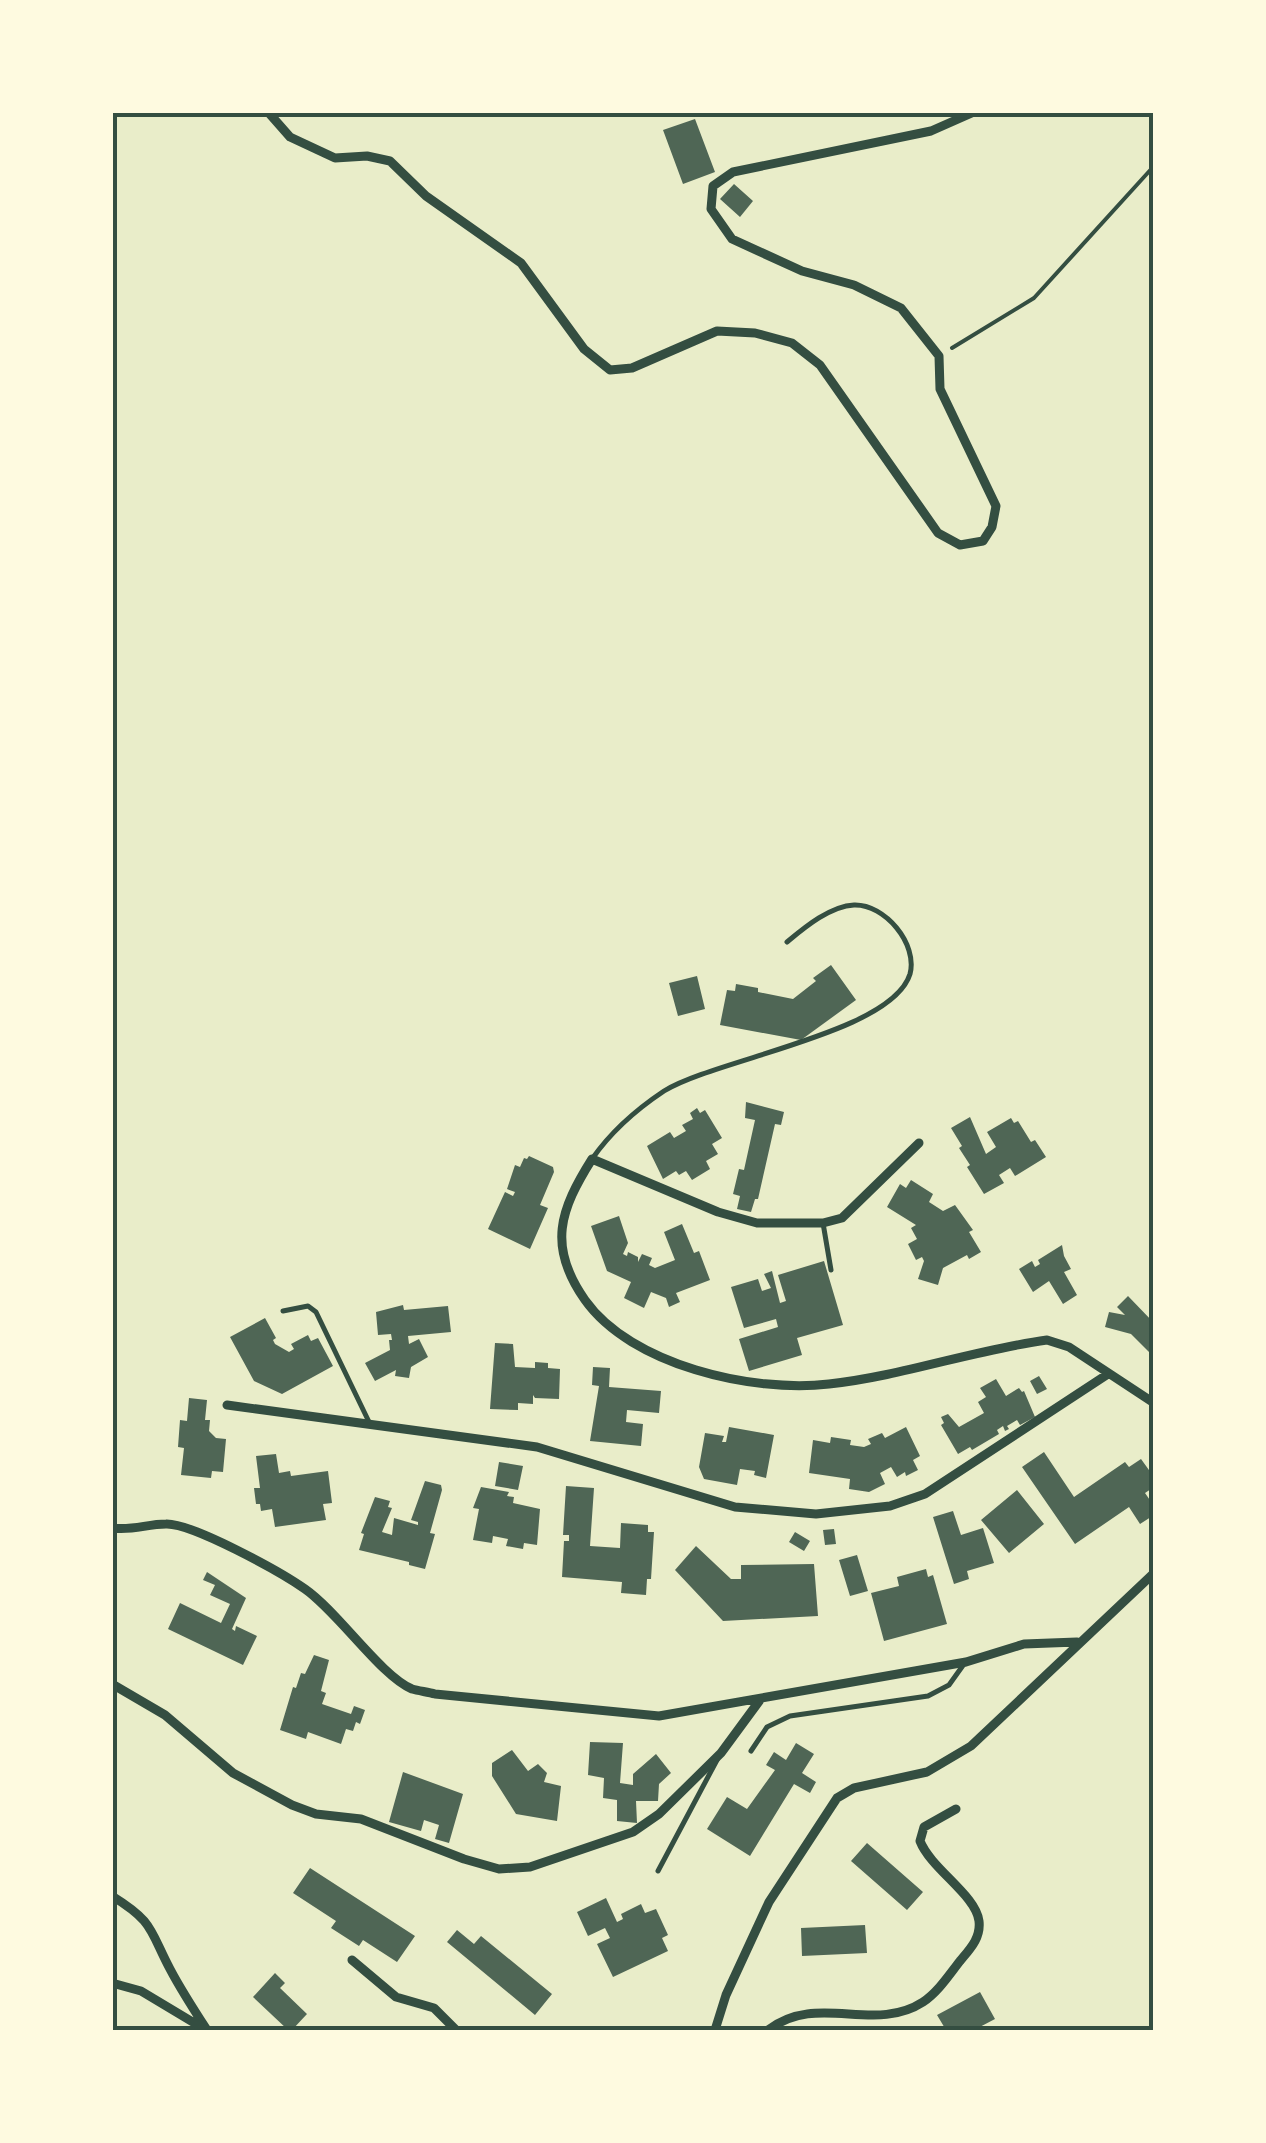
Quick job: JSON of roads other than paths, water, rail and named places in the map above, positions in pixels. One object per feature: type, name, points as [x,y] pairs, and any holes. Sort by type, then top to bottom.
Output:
[{"type":"street","points":[[268,112],[290,137],[334,158],[368,156],[390,161],[426,196],[521,263],[539,282],[584,349],[610,370],[632,368],[717,331],[755,333],[792,343],[820,364],[938,533],[960,545],[983,541],[992,527],[996,506],[940,389],[939,356],[900,308],[854,285],[802,272],[732,239],[711,210],[713,186],[733,172],[931,131],[974,112]]},
{"type":"street","points":[[919,1142],[842,1218],[824,1223],[757,1222],[718,1212],[592,1159],[569,1196],[561,1220],[564,1254],[573,1283],[594,1313],[622,1337],[664,1358],[711,1374],[770,1383],[828,1384],[1047,1340],[1069,1348],[1154,1403]]},
{"type":"street","points":[[227,1405],[537,1447],[735,1507],[816,1514],[890,1506],[926,1494],[1108,1374]]},
{"type":"street","points":[[112,1528],[130,1531],[166,1524],[190,1528],[304,1588],[411,1688],[435,1694],[659,1716],[966,1662],[1024,1644],[1076,1642]]},
{"type":"street","points":[[715,2030],[726,1994],[769,1902],[838,1798],[854,1788],[928,1772],[971,1746],[1076,1642],[1154,1572]]},
{"type":"street","points":[[112,1684],[165,1714],[233,1773],[292,1805],[316,1814],[361,1819],[500,1869],[530,1868],[633,1832],[659,1814],[721,1753],[760,1700]]},
{"type":"street","points":[[768,2030],[784,2018],[811,2012],[892,2015],[923,2002],[940,1986],[977,1940],[980,1919],[968,1900],[926,1856],[920,1841],[924,1828],[956,1810]]},
{"type":"street","points":[[112,1896],[136,1911],[154,1931],[168,1966],[206,2030]]},
{"type":"street","points":[[352,1960],[396,1996],[434,2008],[456,2030]]},
{"type":"street","points":[[112,1983],[141,1991],[206,2030]]},
{"type":"lane","points":[[592,1159],[606,1138],[666,1090],[838,1028],[883,1006],[900,992],[910,975],[911,956],[902,936],[874,909],[855,905],[840,908],[787,942]]},
{"type":"lane","points":[[824,1223],[831,1270]]},
{"type":"lane","points":[[283,1312],[308,1306],[316,1312],[370,1424]]},
{"type":"lane","points":[[751,1751],[767,1727],[790,1716],[928,1696],[949,1685],[966,1662]]},
{"type":"lane","points":[[658,1871],[721,1753]]}]
